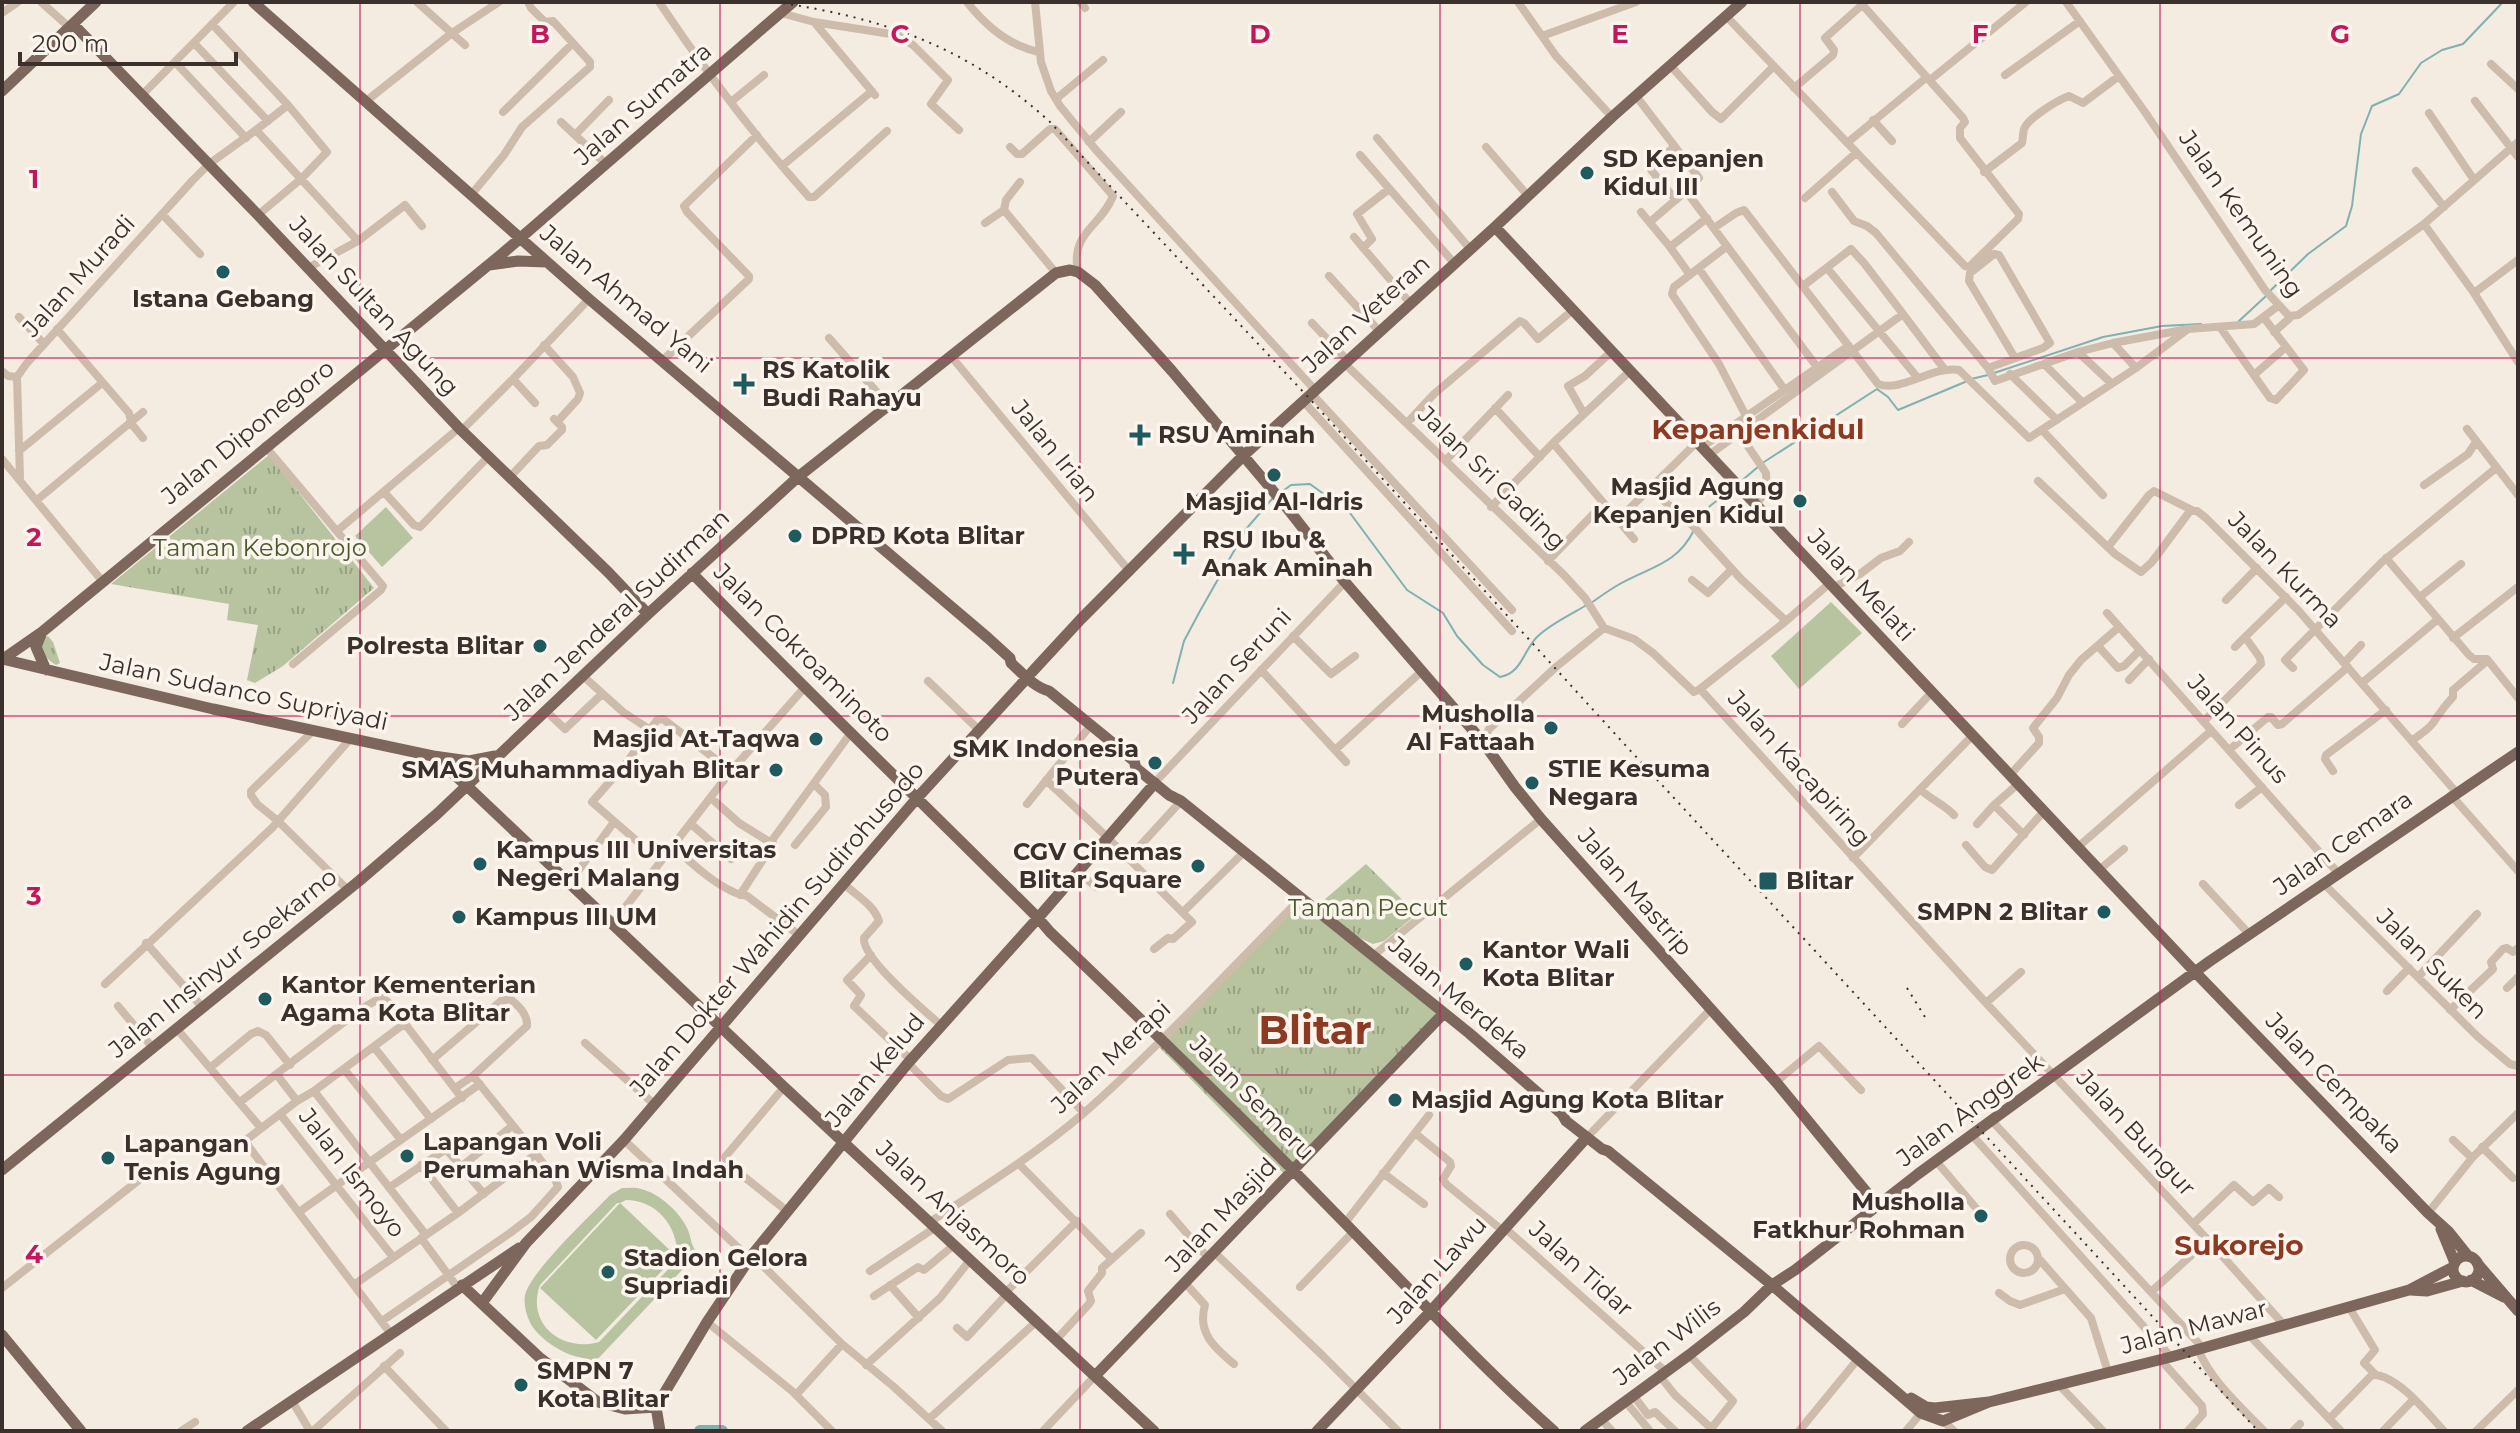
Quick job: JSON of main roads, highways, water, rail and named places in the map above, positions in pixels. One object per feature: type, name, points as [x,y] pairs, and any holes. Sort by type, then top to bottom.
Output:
[{"type":"main road","points":[[2,91],[96,2]]},
{"type":"main road","name":"Jalan Ahmad Yani","points":[[253,2],[589,299],[688,380],[1010,658],[1011,663],[1030,675]]},
{"type":"main road","name":"Jalan Sumatra","points":[[520,238],[606,164],[705,68],[793,2]]},
{"type":"main road","name":"Jalan Veteran","points":[[1030,675],[1081,619],[1243,456],[1612,117],[1742,2]]},
{"type":"main road","name":"Jalan Sultan Agung","points":[[71,26],[209,164],[461,429],[648,614]]},
{"type":"main road","name":"Jalan Melati","points":[[1495,227],[2196,973]]},
{"type":"main road","name":"Jalan Diponegoro","points":[[2,659],[42,632],[520,238]]},
{"type":"main road","points":[[485,266],[518,261],[548,262]]},
{"type":"main road","name":"Jalan Mastrip","points":[[1056,273],[1078,272],[1095,285],[1172,371],[1345,582],[1479,738],[1541,819],[1776,1082],[1877,1205]]},
{"type":"main road","name":"Jalan Jenderal Sudirman","points":[[466,785],[798,477],[1056,273]]},
{"type":"main road","name":"Jalan Cokroaminoto","points":[[692,573],[850,734],[918,797]]},
{"type":"main road","points":[[42,632],[36,647],[46,670]]},
{"type":"main road","name":"Jalan Sudanco Supriyadi","points":[[2,659],[433,756],[613,923]]},
{"type":"main road","name":"Jalan Merdeka","points":[[1030,675],[1041,689],[1049,691],[1134,761],[1136,768],[1157,781],[1169,795],[1179,799],[1374,955],[1562,1114],[1566,1121],[1589,1135],[1602,1149],[1772,1285]]},
{"type":"main road","name":"Jalan Dokter Wahidin Sudirohusodo","points":[[482,1303],[526,1243],[624,1140],[918,797],[1030,675]]},
{"type":"main road","name":"Jalan Cemara","points":[[2196,973],[2518,752]]},
{"type":"main road","points":[[433,756],[469,761],[500,754]]},
{"type":"main road","name":"Jalan Kelud","points":[[657,1411],[707,1322],[750,1256],[910,1062],[1157,781]]},
{"type":"main road","name":"Jalan Insinyur Soekarno","points":[[2,1170],[348,890],[466,785]]},
{"type":"main road","name":"Jalan Semeru","points":[[918,797],[1550,1430]]},
{"type":"main road","name":"Jalan Anjasmoro","points":[[613,923],[784,1087],[1154,1431]]},
{"type":"main road","name":"Jalan Anggrek","points":[[1772,1285],[1936,1161],[2196,973]]},
{"type":"main road","name":"Jalan Cempaka","points":[[2196,973],[2448,1231],[2518,1311]]},
{"type":"main road","name":"Jalan Masjid","points":[[1095,1376],[1444,1013]]},
{"type":"main road","name":"Jalan Lawu","points":[[1317,1431],[1430,1312],[1589,1135]]},
{"type":"main road","name":"Jalan Cempaka","points":[[2439,1224],[2454,1265]]},
{"type":"main road","name":"Jalan Dokter Wahidin Sudirohusodo","points":[[247,1431],[526,1243]]},
{"type":"main road","points":[[2467,1281],[2477,1275],[2473,1260],[2460,1257],[2454,1265],[2454,1274],[2467,1281],[2505,1297]]},
{"type":"main road","name":"Jalan Mawar","points":[[1889,1386],[1926,1407],[1989,1402],[2200,1349],[2409,1290],[2454,1265]]},
{"type":"main road","name":"Jalan Mawar","points":[[2409,1290],[2427,1291],[2467,1281]]},
{"type":"main road","name":"Jalan Wilis","points":[[1585,1431],[1689,1355],[1744,1312],[1772,1285]]},
{"type":"main road","name":"Jalan Mawar","points":[[1772,1285],[1921,1413],[1943,1421],[1989,1402]]},
{"type":"main road","points":[[459,1286],[482,1303],[539,1357],[598,1402],[625,1409],[657,1411],[660,1431]]},
{"type":"main road","points":[[2,1335],[6,1349],[80,1430]]},
{"type":"waterway","points":[[2270,291],[2308,254],[2346,226],[2352,206],[2361,134],[2372,106],[2399,94],[2421,63],[2442,50],[2463,44],[2503,2]]},
{"type":"waterway","points":[[2239,321],[2266,296]]},
{"type":"waterway","points":[[1994,373],[2103,337],[2162,326],[2201,324]]},
{"type":"waterway","points":[[1971,379],[1988,375]]},
{"type":"waterway","points":[[1764,462],[1877,389],[1898,410],[1965,382]]},
{"type":"waterway","points":[[1739,483],[1759,466]]},
{"type":"waterway","points":[[1280,493],[1291,485],[1310,484],[1350,513],[1407,590],[1443,613],[1457,636],[1483,665],[1500,677],[1518,666],[1542,632],[1585,606]]},
{"type":"waterway","points":[[1697,524],[1710,506],[1734,487]]},
{"type":"waterway","points":[[1173,683],[1184,641],[1200,611],[1247,528],[1272,499]]},
{"type":"waterway","points":[[1591,603],[1618,585],[1671,558],[1694,530]]},
{"type":"waterway","points":[[700,1431],[722,1431]]},
{"type":"railway","points":[[775,2],[852,17],[922,39],[986,73],[1049,121],[1308,397],[2258,1431]]},
{"type":"railway","points":[[1907,988],[1925,1017]]},
{"type":"place","name":"SD Kepanjen Kidul III","points":[[1587,173]]},
{"type":"place","name":"Istana Gebang","points":[[223,272]]},
{"type":"place","name":"RS Katolik Budi Rahayu","points":[[744,384]]},
{"type":"place","name":"RSU Aminah","points":[[1140,435]]},
{"type":"place","name":"Masjid Al-Idris","points":[[1274,475]]},
{"type":"place","name":"Masjid Agung Kepanjen Kidul","points":[[1800,501]]},
{"type":"place","name":"DPRD Kota Blitar","points":[[795,536]]},
{"type":"place","name":"RSU Ibu & Anak Aminah","points":[[1184,554]]},
{"type":"place","name":"Polresta Blitar","points":[[540,646]]},
{"type":"place","name":"Musholla Al Fattaah","points":[[1551,728]]},
{"type":"place","name":"Masjid At-Taqwa","points":[[816,739]]},
{"type":"place","name":"SMK Indonesia Putera","points":[[1155,763]]},
{"type":"place","name":"SMAS Muhammadiyah Blitar","points":[[776,770]]},
{"type":"place","name":"STIE Kesuma Negara","points":[[1532,783]]},
{"type":"place","name":"Kampus III Universitas Negeri Malang","points":[[480,864]]},
{"type":"place","name":"CGV Cinemas Blitar Square","points":[[1198,866]]},
{"type":"place","name":"Blitar","points":[[1768,881]]},
{"type":"place","name":"SMPN 2 Blitar","points":[[2104,912]]},
{"type":"place","name":"Kampus III UM","points":[[459,917]]},
{"type":"place","name":"Kantor Wali Kota Blitar","points":[[1466,964]]},
{"type":"place","name":"Kantor Kementerian Agama Kota Blitar","points":[[265,999]]},
{"type":"place","name":"Masjid Agung Kota Blitar","points":[[1395,1100]]},
{"type":"place","name":"Lapangan Voli Perumahan Wisma Indah","points":[[407,1156]]},
{"type":"place","name":"Lapangan Tenis Agung","points":[[108,1158]]},
{"type":"place","name":"Musholla Fatkhur Rohman","points":[[1981,1216]]},
{"type":"place","name":"Stadion Gelora Supriadi","points":[[608,1272]]},
{"type":"place","name":"SMPN 7 Kota Blitar","points":[[521,1385]]},
{"type":"district","name":"Kepanjenkidul","points":[[1758,429]]},
{"type":"district","name":"Blitar","points":[[1315,1030]]},
{"type":"district","name":"Sukorejo","points":[[2239,1245]]},
{"type":"park label","name":"Taman Kebonrojo","points":[[260,548]]},
{"type":"park label","name":"Taman Pecut","points":[[1368,908]]}]
